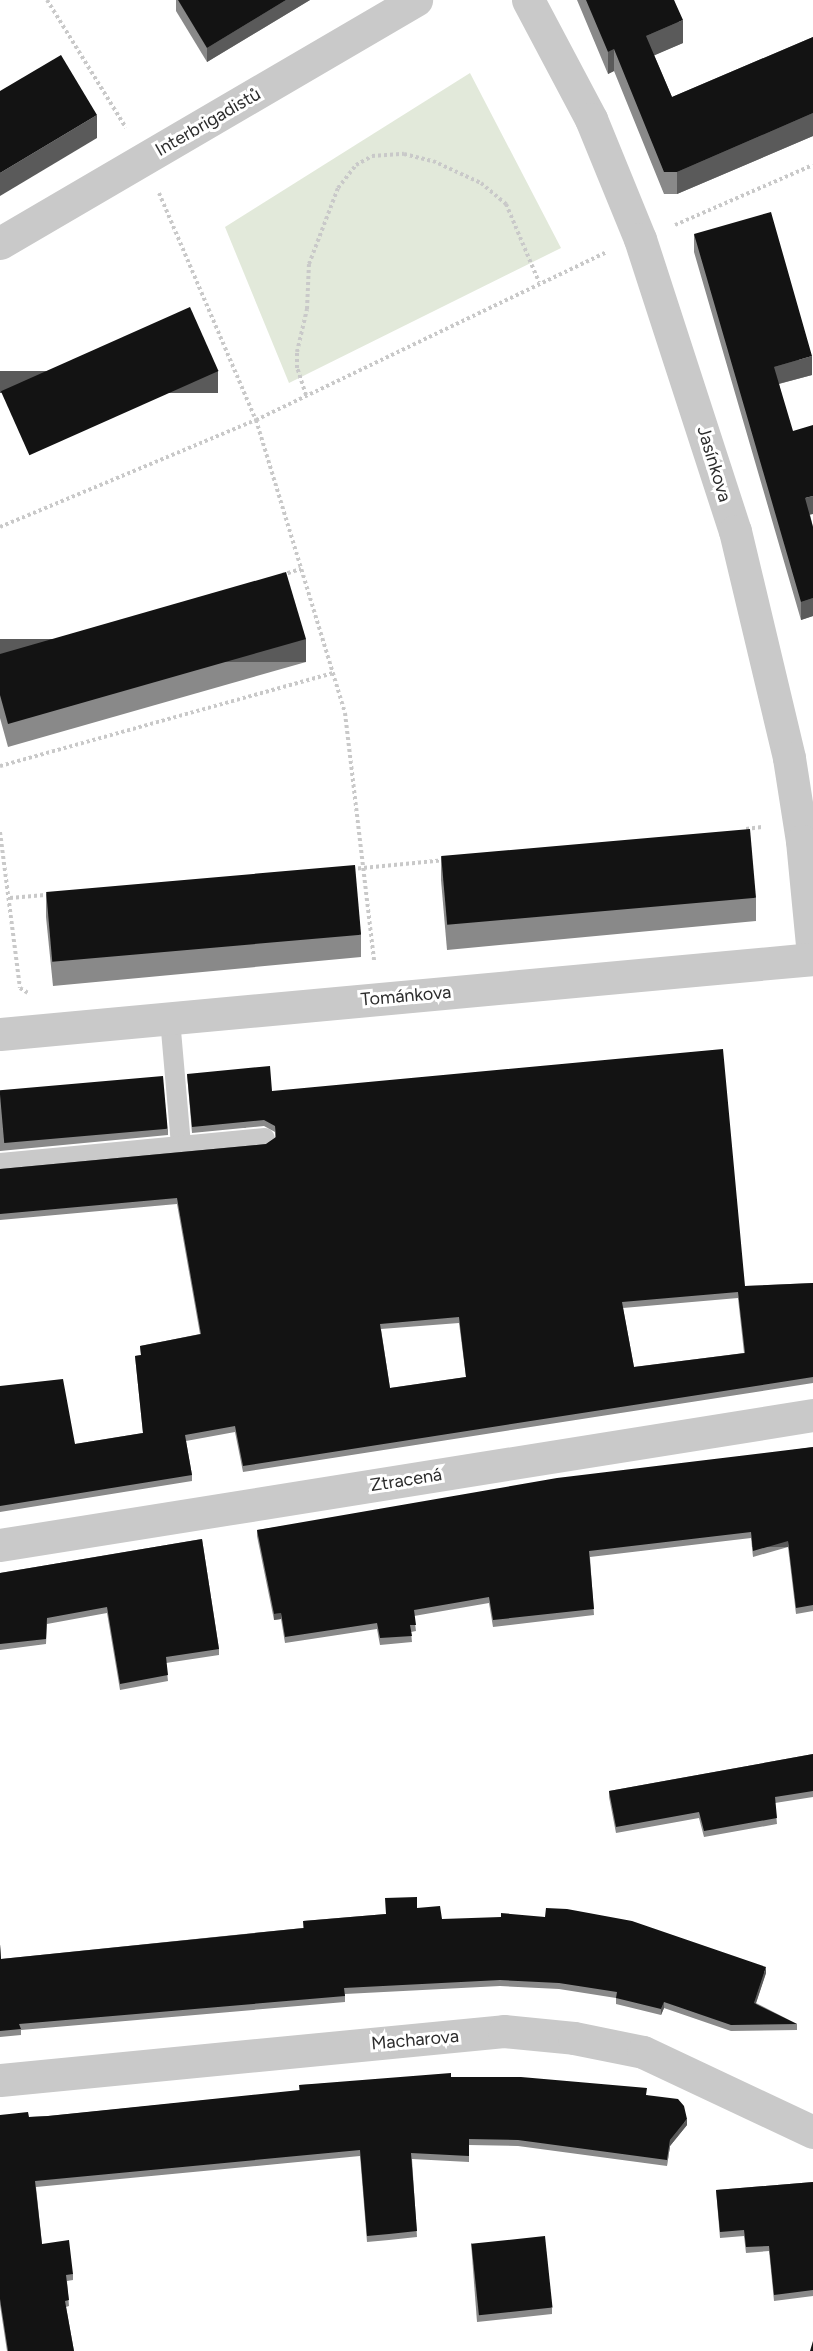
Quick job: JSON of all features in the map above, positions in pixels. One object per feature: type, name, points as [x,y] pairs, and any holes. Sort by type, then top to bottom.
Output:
[{"type":"street","name":"Interbrigadistů","points":[[0,243],[416,0]]},
{"type":"street","name":"Jasínkova","points":[[528,0],[587,110],[640,239],[735,531],[789,758],[802,841],[813,957]]},
{"type":"street","name":"Tománkova","points":[[0,1034],[813,957]]},
{"type":"street","name":"Ztracená","points":[[0,1545],[813,1415]]},
{"type":"street","name":"Macharova","points":[[0,2080],[504,2031],[574,2038],[643,2052],[813,2132]]},
{"type":"lane","points":[[170,1019],[181,1146]]},
{"type":"lane","points":[[0,1163],[265,1138]]},
{"type":"path","points":[[47,0],[145,159],[256,420],[345,713],[375,966]]},
{"type":"path","points":[[306,396],[297,368],[297,352],[307,309],[309,264],[338,188],[356,165],[372,156],[404,154],[433,160],[481,183],[507,204],[539,282]]},
{"type":"path","points":[[667,229],[813,165]]},
{"type":"path","points":[[0,527],[256,420],[539,282],[616,248]]},
{"type":"path","points":[[279,575],[301,569]]},
{"type":"path","points":[[0,766],[333,673]]},
{"type":"path","points":[[733,830],[769,827]]},
{"type":"path","points":[[0,832],[20,988],[37,1001]]},
{"type":"path","points":[[341,870],[448,860]]},
{"type":"path","points":[[10,898],[57,894]]},
{"type":"green space","points":[[470,73],[561,248],[289,383],[225,227]]},
{"type":"building","points":[[178,0],[286,0],[207,48]]},
{"type":"building","points":[[586,0],[674,0],[683,20],[646,36],[672,97],[813,37],[813,113],[677,172],[664,172],[614,49],[608,52]]},
{"type":"building","points":[[61,55],[97,115],[0,173],[0,91]]},
{"type":"building","points":[[771,212],[812,356],[774,367],[793,431],[813,425],[813,496],[805,498],[813,527],[813,598],[801,602],[694,234]]},
{"type":"building","points":[[190,307],[218,371],[29,455],[1,391]]},
{"type":"building","points":[[286,572],[306,639],[8,724],[0,695],[0,654]]},
{"type":"building","points":[[750,829],[756,898],[447,925],[441,856]]},
{"type":"building","points":[[355,865],[361,935],[52,962],[46,892]]},
{"type":"building","points":[[723,1049],[745,1286],[813,1283],[813,1377],[243,1466],[235,1426],[185,1435],[192,1475],[0,1506],[0,1386],[63,1379],[75,1444],[143,1433],[135,1356],[141,1355],[140,1346],[201,1334],[177,1198],[0,1214],[0,1169],[266,1144],[276,1137],[275,1126],[264,1120],[192,1127],[187,1074],[270,1066],[272,1091]],"holes":[[[738,1292],[745,1353],[634,1367],[622,1302]],[[459,1317],[466,1377],[390,1388],[380,1324]]]},
{"type":"building","points":[[163,1076],[168,1129],[4,1143],[0,1090]]},
{"type":"building","points":[[813,1447],[813,1605],[796,1608],[788,1541],[753,1551],[751,1532],[589,1551],[594,1609],[493,1620],[489,1597],[414,1610],[416,1625],[410,1625],[412,1636],[380,1638],[377,1623],[285,1637],[281,1613],[274,1614],[257,1530],[557,1478]]},
{"type":"building","points":[[202,1539],[219,1649],[166,1657],[168,1675],[120,1684],[107,1607],[47,1618],[46,1639],[0,1644],[0,1573]]},
{"type":"building","points":[[813,1754],[813,1791],[775,1797],[777,1818],[704,1831],[699,1812],[616,1827],[609,1791]]},
{"type":"building","points":[[417,1897],[417,1908],[440,1906],[442,1919],[501,1917],[501,1913],[545,1917],[546,1908],[567,1909],[632,1921],[766,1967],[754,2003],[797,2024],[731,2025],[664,2002],[661,2009],[616,1998],[617,1992],[559,1983],[500,1980],[344,1988],[345,1996],[19,2024],[21,2029],[0,2031],[0,1944],[1,1959],[304,1928],[303,1921],[386,1914],[385,1898]]},
{"type":"building","points":[[451,2073],[451,2077],[521,2077],[647,2088],[646,2095],[678,2099],[684,2106],[687,2119],[670,2140],[667,2160],[518,2140],[469,2139],[469,2156],[411,2153],[417,2231],[389,2234],[367,2236],[360,2150],[35,2181],[42,2244],[69,2240],[73,2274],[66,2275],[69,2300],[65,2301],[74,2351],[8,2351],[0,2299],[0,2115],[28,2112],[29,2117],[48,2116],[300,2090],[299,2085]]},
{"type":"building","points":[[813,2182],[813,2290],[774,2295],[769,2246],[746,2247],[744,2230],[720,2232],[716,2190]]},
{"type":"building","points":[[545,2236],[553,2308],[479,2315],[471,2244]]}]
